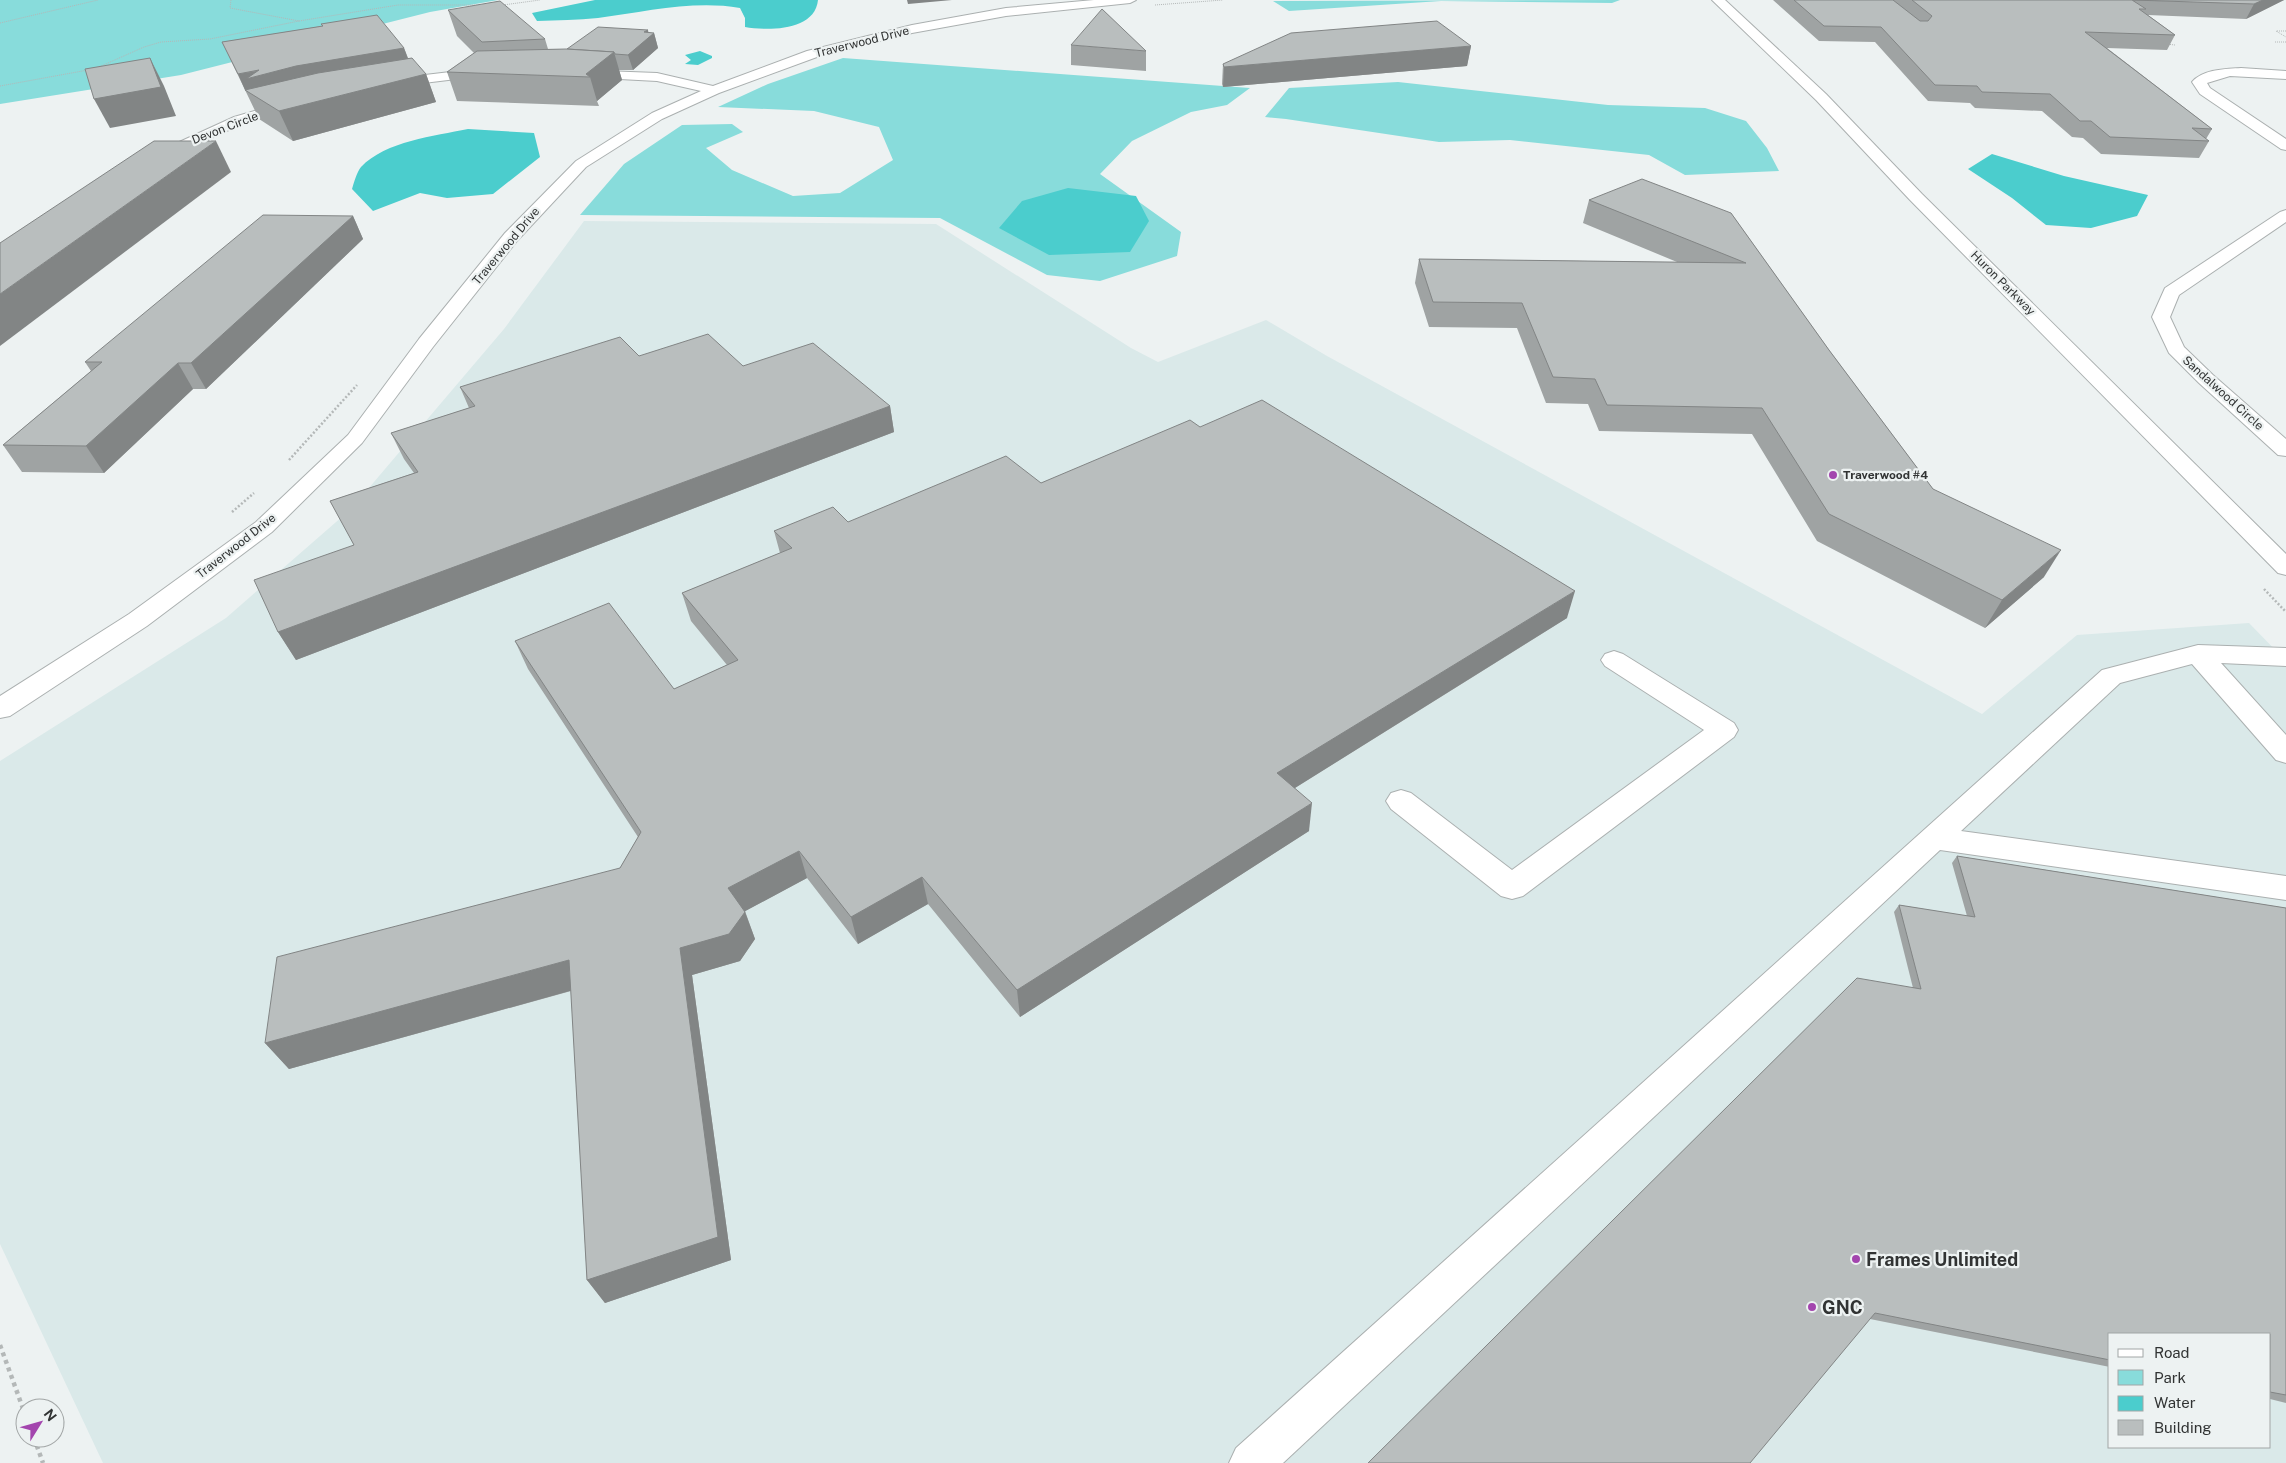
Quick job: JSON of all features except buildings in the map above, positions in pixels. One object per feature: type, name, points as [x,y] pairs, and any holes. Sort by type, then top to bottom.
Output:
[{"type":"street","name":"Huron Parkway","points":[[1718,0],[1821,97],[1916,197],[2286,568]]},
{"type":"street","name":"Traverwood Drive","points":[[0,708],[138,620],[264,527],[355,439],[426,343],[511,236],[580,164],[658,116],[714,90],[812,54],[1000,6],[1109,1],[1139,3]]},
{"type":"street","points":[[377,86],[406,80],[498,72]]},
{"type":"street","points":[[567,72],[657,77],[714,90]]},
{"type":"street","points":[[2286,75],[2220,73],[2199,82],[2205,91],[2286,146]]},
{"type":"street","name":"Devon Circle","points":[[142,164],[239,120],[309,99]]},
{"type":"street","name":"Sandalwood Circle","points":[[2286,215],[2171,292],[2161,317],[2176,349],[2206,379],[2286,450]]},
{"type":"street","points":[[2198,654],[2286,753]]},
{"type":"street","points":[[1251,1463],[2111,676],[2198,654],[2286,657]]},
{"type":"street","points":[[1401,801],[1512,887],[1724,730],[1614,660]]},
{"type":"street","points":[[1933,838],[2286,888]]},
{"type":"path","points":[[0,24],[98,0]]},
{"type":"path","points":[[230,0],[230,8],[299,21]]},
{"type":"path","points":[[498,5],[540,0]]},
{"type":"path","points":[[1139,3],[1223,0]]},
{"type":"path","points":[[97,68],[144,47],[161,42],[210,39],[299,21],[398,5],[482,5]]},
{"type":"path","points":[[2286,31],[2276,31],[2286,37]]},
{"type":"path","points":[[2275,42],[2286,42]]},
{"type":"path","points":[[2162,44],[2176,45]]},
{"type":"path","points":[[0,86],[88,70]]},
{"type":"path","points":[[285,464],[361,381]]},
{"type":"path","points":[[229,514],[258,489]]},
{"type":"path","points":[[0,1345],[19,1398]]},
{"type":"path","points":[[38,1448],[43,1463]]},
{"type":"shaded area","points":[[584,221],[936,224],[1131,348],[1158,362],[1266,320],[1327,356],[1982,714],[2077,635],[2249,623],[2286,661],[2286,1463],[103,1463],[0,1244],[0,761],[226,618],[351,509],[504,329]]},
{"type":"green space","points":[[0,0],[498,0],[430,12],[181,75],[0,104]]},
{"type":"green space","points":[[1620,0],[1612,3],[1441,1],[1289,11],[1273,1]]},
{"type":"green space","points":[[843,58],[1250,88],[1227,105],[1191,112],[1132,141],[1100,174],[1181,232],[1177,256],[1100,281],[1047,275],[940,218],[580,215],[624,164],[682,125],[732,124],[743,132],[706,148],[732,170],[793,196],[840,193],[893,160],[879,127],[814,111],[718,107],[768,84]]},
{"type":"green space","points":[[1398,82],[1608,105],[1705,108],[1746,121],[1767,148],[1779,171],[1685,175],[1649,155],[1510,140],[1439,142],[1265,117],[1289,88]]},
{"type":"water","points":[[595,0],[818,0],[815,10],[809,18],[789,27],[766,29],[745,27],[745,18],[740,8],[722,6],[687,6],[598,18],[568,20],[537,21],[532,13]]},
{"type":"water","points":[[700,51],[712,56],[712,58],[698,65],[685,64],[691,60],[685,55]]},
{"type":"water","points":[[468,129],[534,133],[540,157],[493,194],[447,198],[420,193],[373,211],[352,189],[361,167],[383,151],[426,137]]},
{"type":"water","points":[[1992,154],[2064,176],[2148,195],[2137,216],[2091,228],[2046,225],[2012,198],[1968,169]]},
{"type":"water","points":[[1068,188],[1136,196],[1149,221],[1130,252],[1049,255],[999,228],[1022,201]]},
{"type":"place","name":"Traverwood #4","points":[[1833,475]]},
{"type":"place","name":"Frames Unlimited","points":[[1856,1259]]},
{"type":"place","name":"GNC","points":[[1812,1307]]}]
